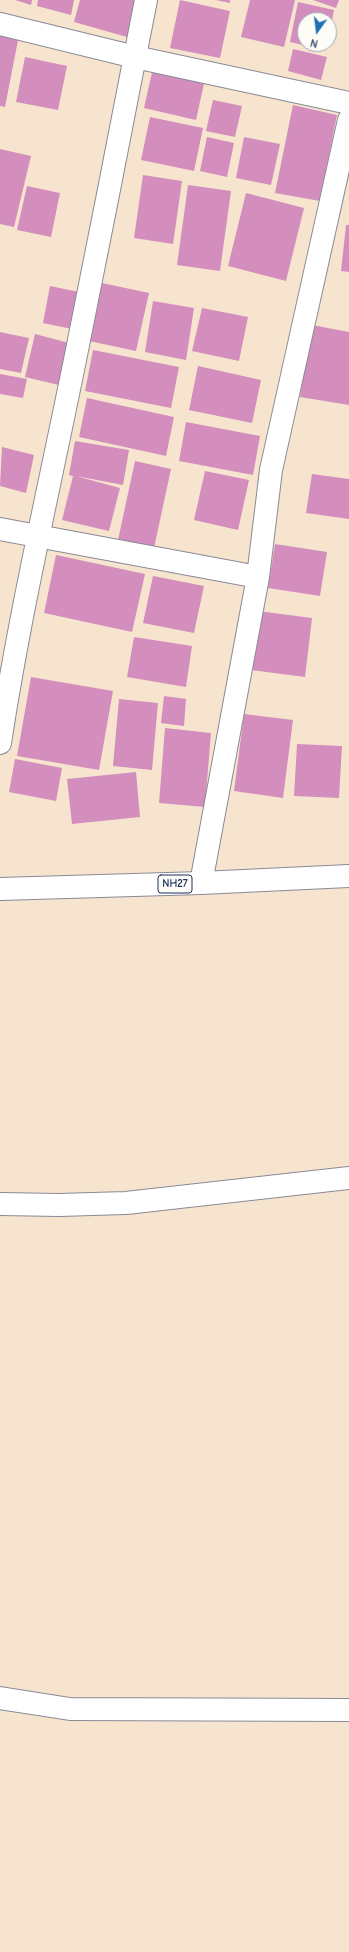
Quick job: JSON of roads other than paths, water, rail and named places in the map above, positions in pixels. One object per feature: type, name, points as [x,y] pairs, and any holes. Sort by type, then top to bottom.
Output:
[{"type":"main road","points":[[0,743],[8,691],[38,536],[76,355],[146,0]]},
{"type":"main road","points":[[0,24],[134,57],[349,103]]},
{"type":"main road","points":[[201,884],[258,577],[271,470],[349,120]]},
{"type":"main road","points":[[0,529],[258,577]]},
{"type":"main road","name":"NH27","points":[[0,889],[201,884],[349,876]]},
{"type":"main road","points":[[0,1204],[59,1205],[126,1203],[349,1178]]},
{"type":"main road","points":[[0,1698],[70,1709],[349,1710]]}]
